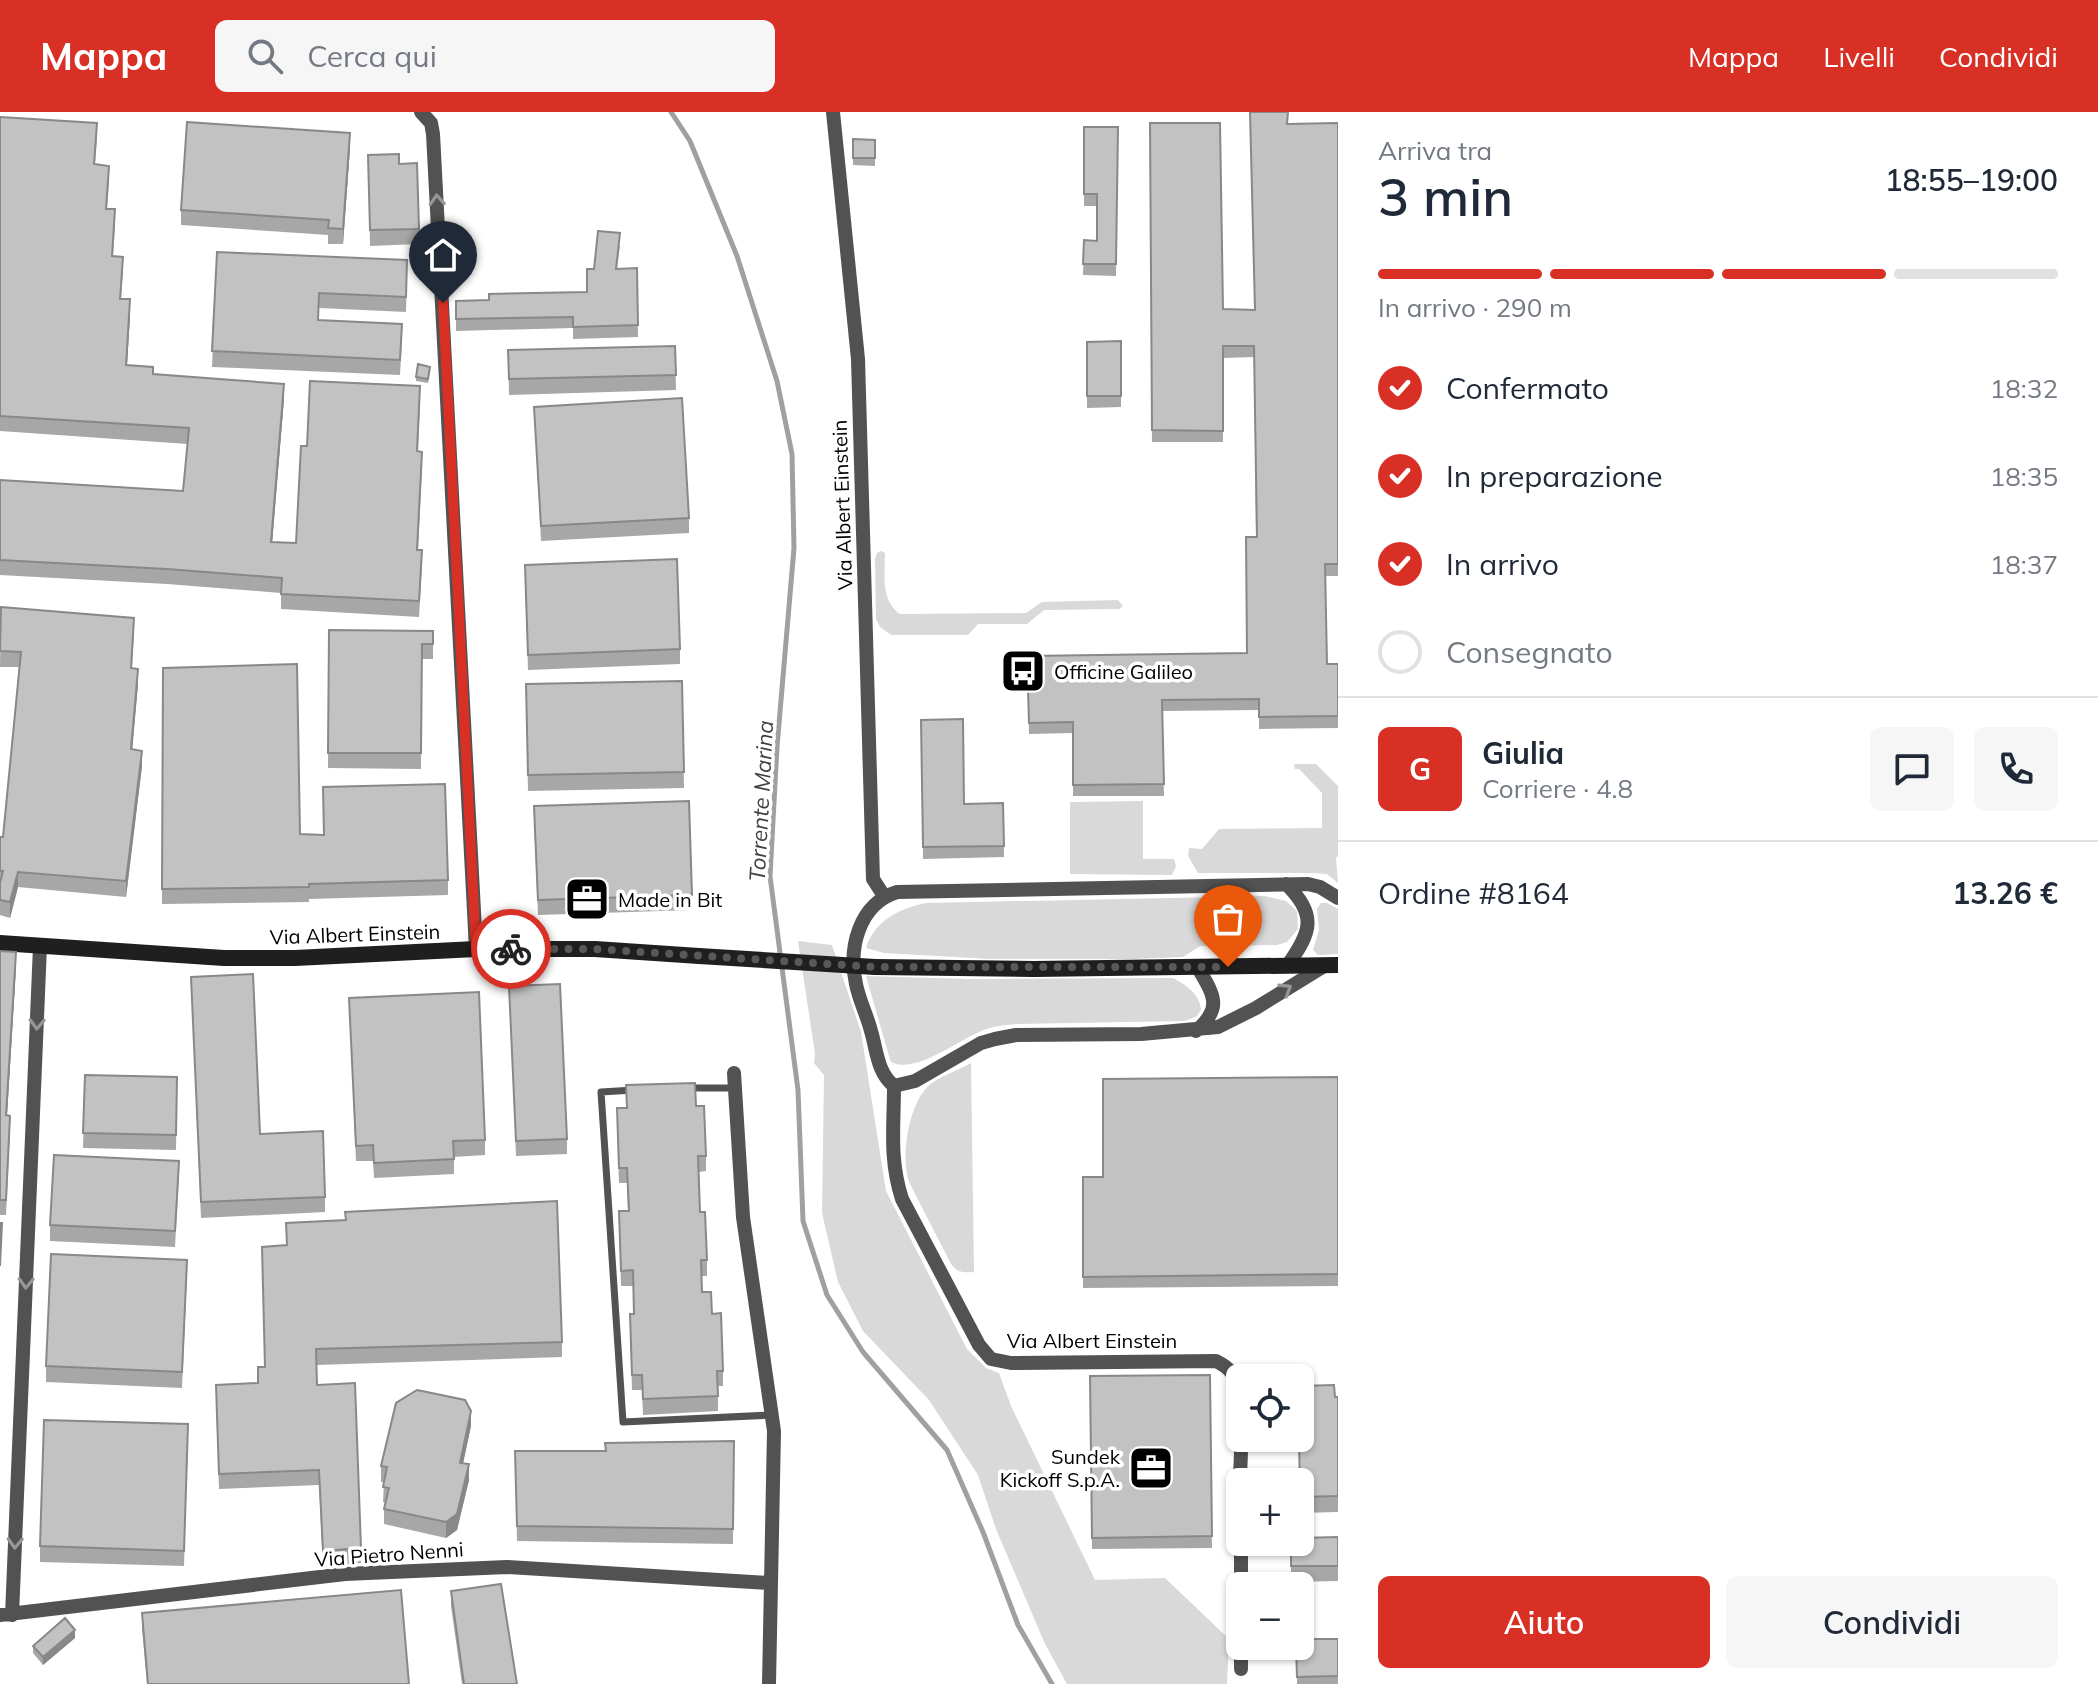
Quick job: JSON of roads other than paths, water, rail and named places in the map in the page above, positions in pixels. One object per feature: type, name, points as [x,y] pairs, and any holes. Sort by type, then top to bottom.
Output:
[{"type":"street","points":[[421,112],[431,123],[433,134],[476,949]]},
{"type":"street","name":"Via Albert Einstein","points":[[833,112],[858,359],[873,879],[884,896]]},
{"type":"street","points":[[1286,884],[1309,915],[1306,935],[1287,966]]},
{"type":"street","points":[[894,1086],[885,1078],[878,1061],[855,980],[855,943],[860,926],[868,911],[884,896],[911,890],[1286,884],[1320,887],[1338,898]]},
{"type":"street","name":"Via Albert Einstein","points":[[0,943],[224,958],[295,958],[476,949],[595,949],[875,967],[1331,966]]},
{"type":"street","points":[[6,1615],[40,946]]},
{"type":"street","name":"Via Albert Einstein","points":[[1240,1468],[1237,1382],[1229,1368],[1216,1361],[1011,1363],[991,1359],[979,1345],[902,1199],[894,1175],[892,1153],[894,1086],[915,1081],[981,1043],[1016,1035],[1196,1031],[1226,1024],[1331,966]]},
{"type":"street","points":[[1196,1031],[1207,1022],[1214,1006],[1213,996],[1198,968]]},
{"type":"street","points":[[734,1080],[743,1217],[774,1431],[769,1684]]},
{"type":"street","name":"Via Pietro Nenni","points":[[6,1615],[345,1574],[496,1567],[769,1583]]},
{"type":"street","points":[[1241,1660],[1241,1669]]},
{"type":"lane","points":[[680,1088],[734,1080]]},
{"type":"lane","points":[[639,1089],[601,1092],[623,1422],[772,1415]]},
{"type":"waterway","name":"Torrente Marina","points":[[671,112],[690,141],[737,256],[777,381],[792,454],[794,548],[777,747],[770,876],[798,1090],[803,1221],[827,1295],[863,1352],[947,1450],[983,1532],[1018,1625],[1052,1684]]},
{"type":"place","name":"Officine Galileo","points":[[1023,671]]},
{"type":"place","name":"Made in Bit","points":[[587,899]]},
{"type":"place","name":"Sundek Kickoff S.p.A.","points":[[1151,1468]]}]
